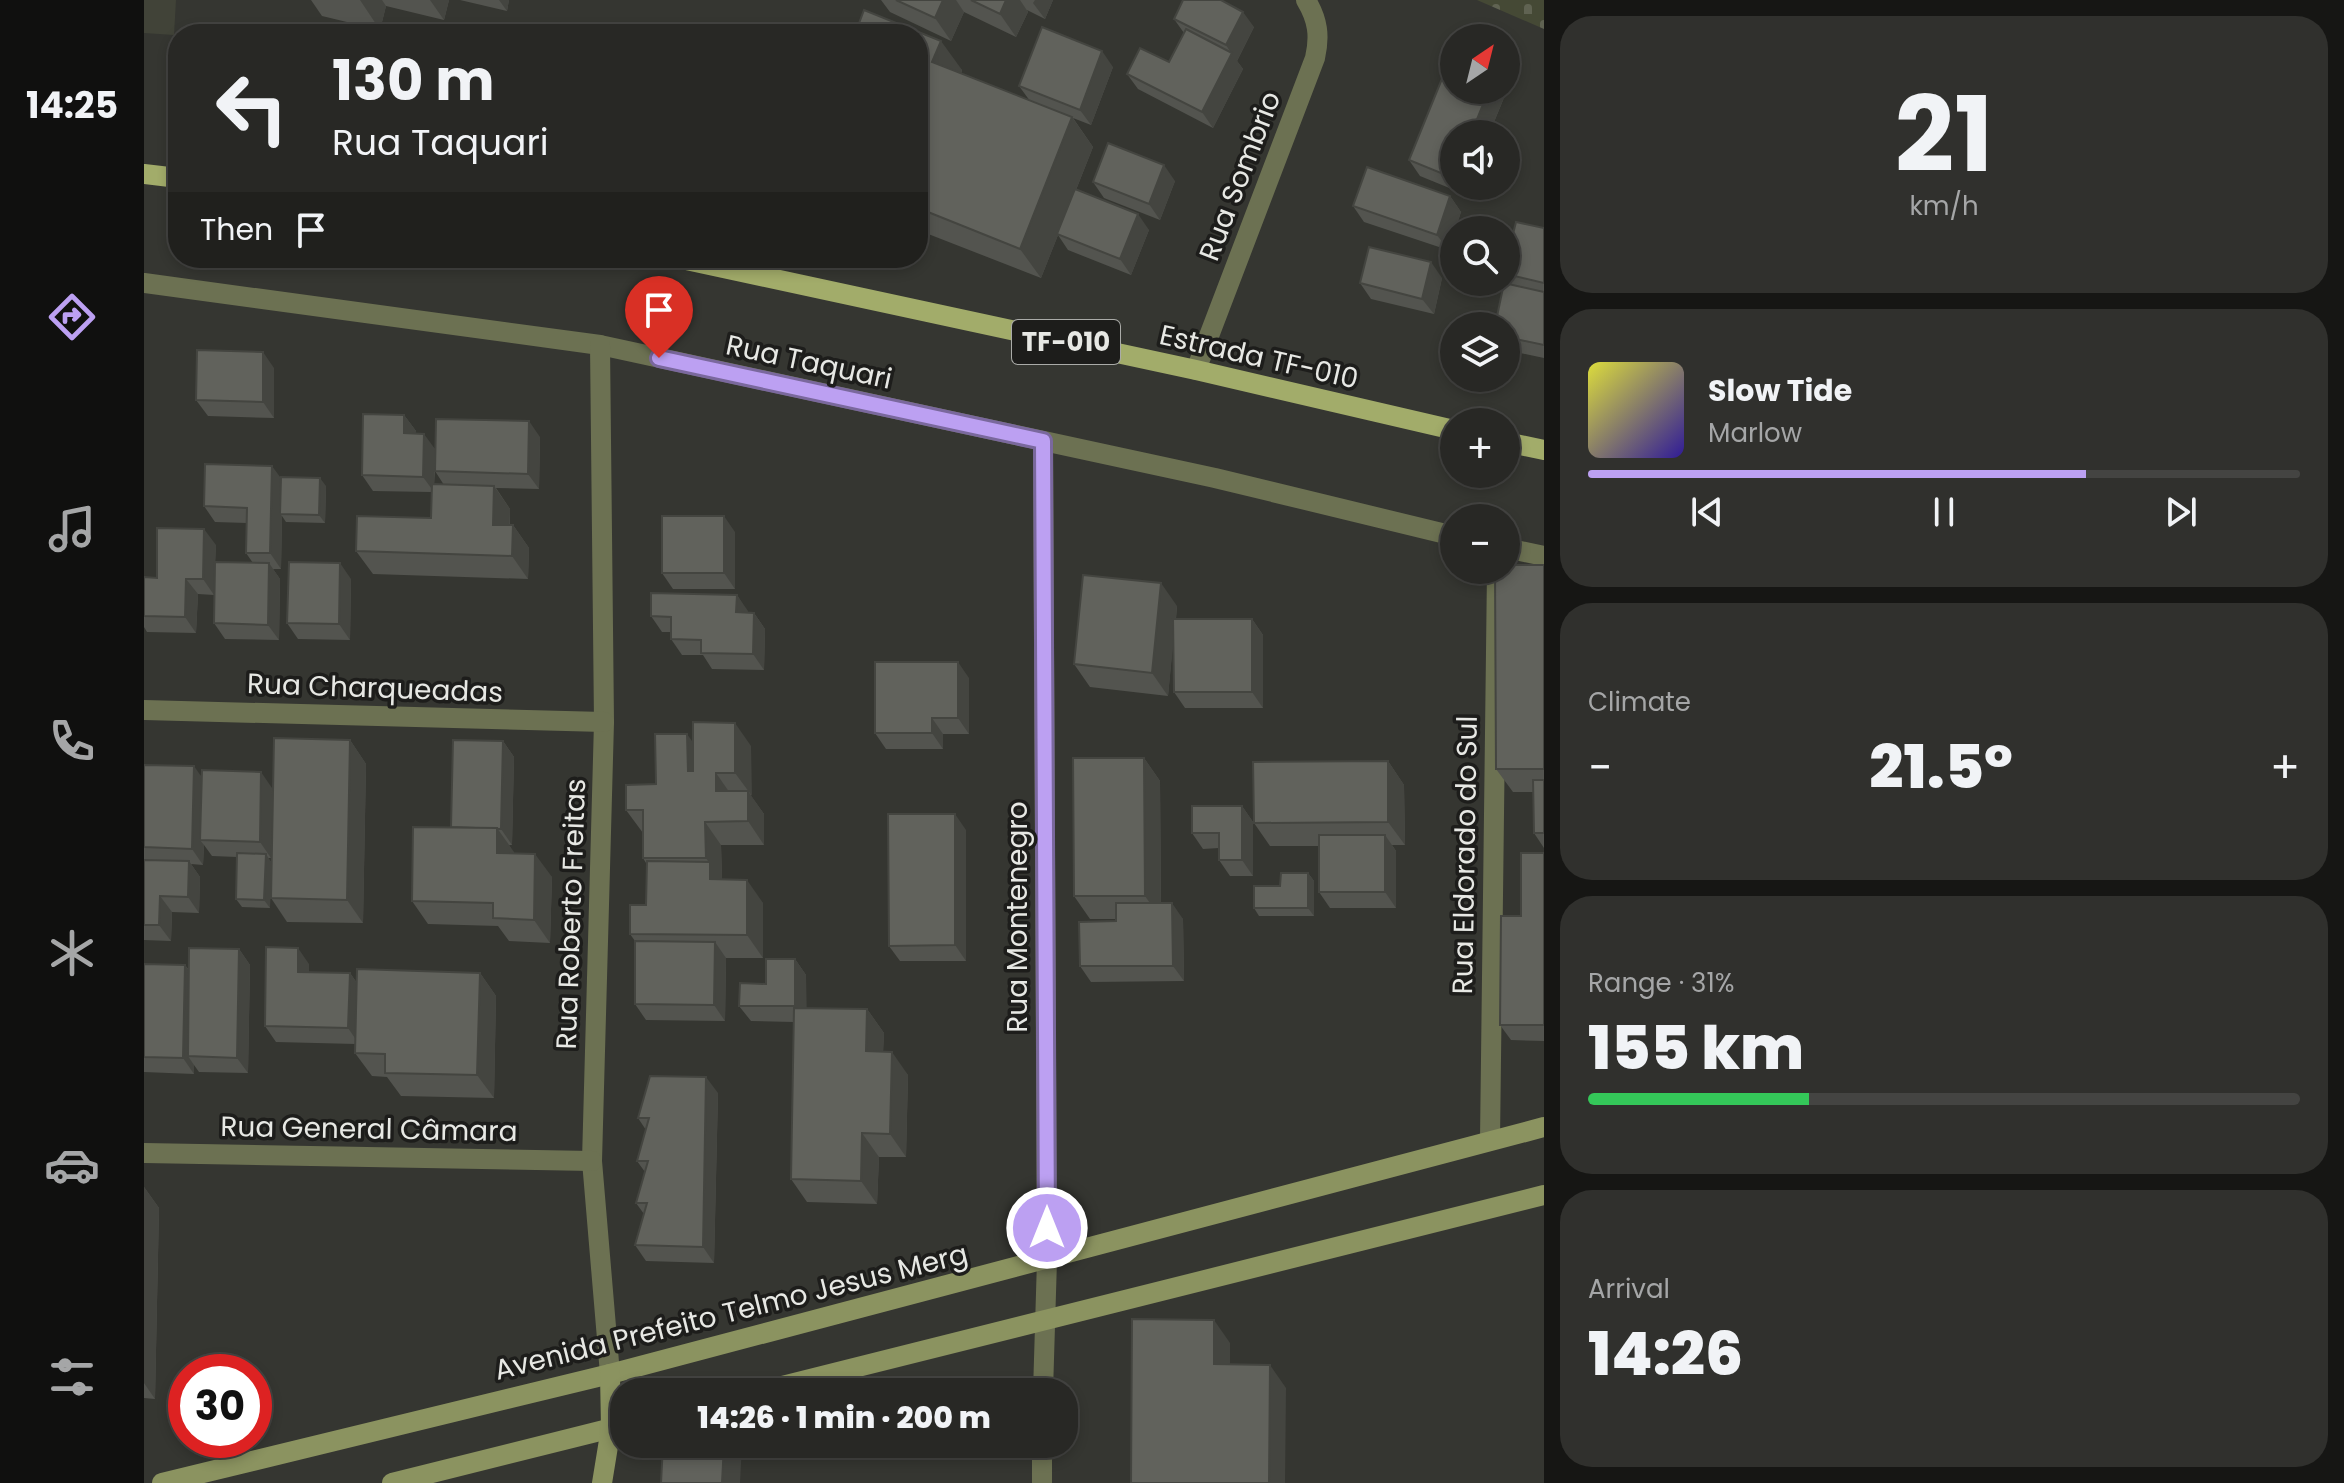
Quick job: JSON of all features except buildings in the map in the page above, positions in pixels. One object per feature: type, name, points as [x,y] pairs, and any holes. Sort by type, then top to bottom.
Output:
[{"type":"main road","points":[[144,174],[168,177]]},
{"type":"main road","name":"Estrada TF-010","points":[[723,268],[1196,370],[1440,427]]},
{"type":"main road","points":[[1520,445],[1544,450]]},
{"type":"main road","name":"Avenida Prefeito Telmo Jesus Merg","points":[[162,1483],[610,1374],[1544,1127]]},
{"type":"main road","points":[[815,1378],[1544,1195]]},
{"type":"main road","name":"Rua Roberto Freitas","points":[[610,1374],[611,1378]]},
{"type":"main road","points":[[392,1483],[610,1429]]},
{"type":"main road","name":"Rua Roberto Freitas","points":[[602,1483],[610,1455]]},
{"type":"street","name":"Rua Sombrio","points":[[1196,370],[1315,58],[1320,36],[1314,12],[1306,0]]},
{"type":"street","name":"Rua Taquari","points":[[144,283],[600,345],[1043,441],[1440,533]]},
{"type":"street","name":"Rua Roberto Freitas","points":[[600,345],[604,722],[592,1161],[610,1374]]},
{"type":"street","name":"Rua Montenegro","points":[[1043,441],[1047,1260],[1043,1378]]},
{"type":"street","points":[[1520,551],[1544,556]]},
{"type":"street","name":"Rua Eldorado do Sul","points":[[1490,1140],[1497,584]]},
{"type":"street","name":"Rua Charqueadas","points":[[144,710],[604,722]]},
{"type":"street","name":"Rua General Câmara","points":[[144,1153],[592,1161]]},
{"type":"street","points":[[1042,1458],[1042,1483]]},
{"type":"shaded area","points":[[144,0],[176,0],[175,24],[168,24],[168,35],[144,33]]},
{"type":"green space","points":[[1477,0],[1544,0],[1544,29]]},
{"type":"route","points":[[659,358],[1043,441],[1047,1228]]}]
